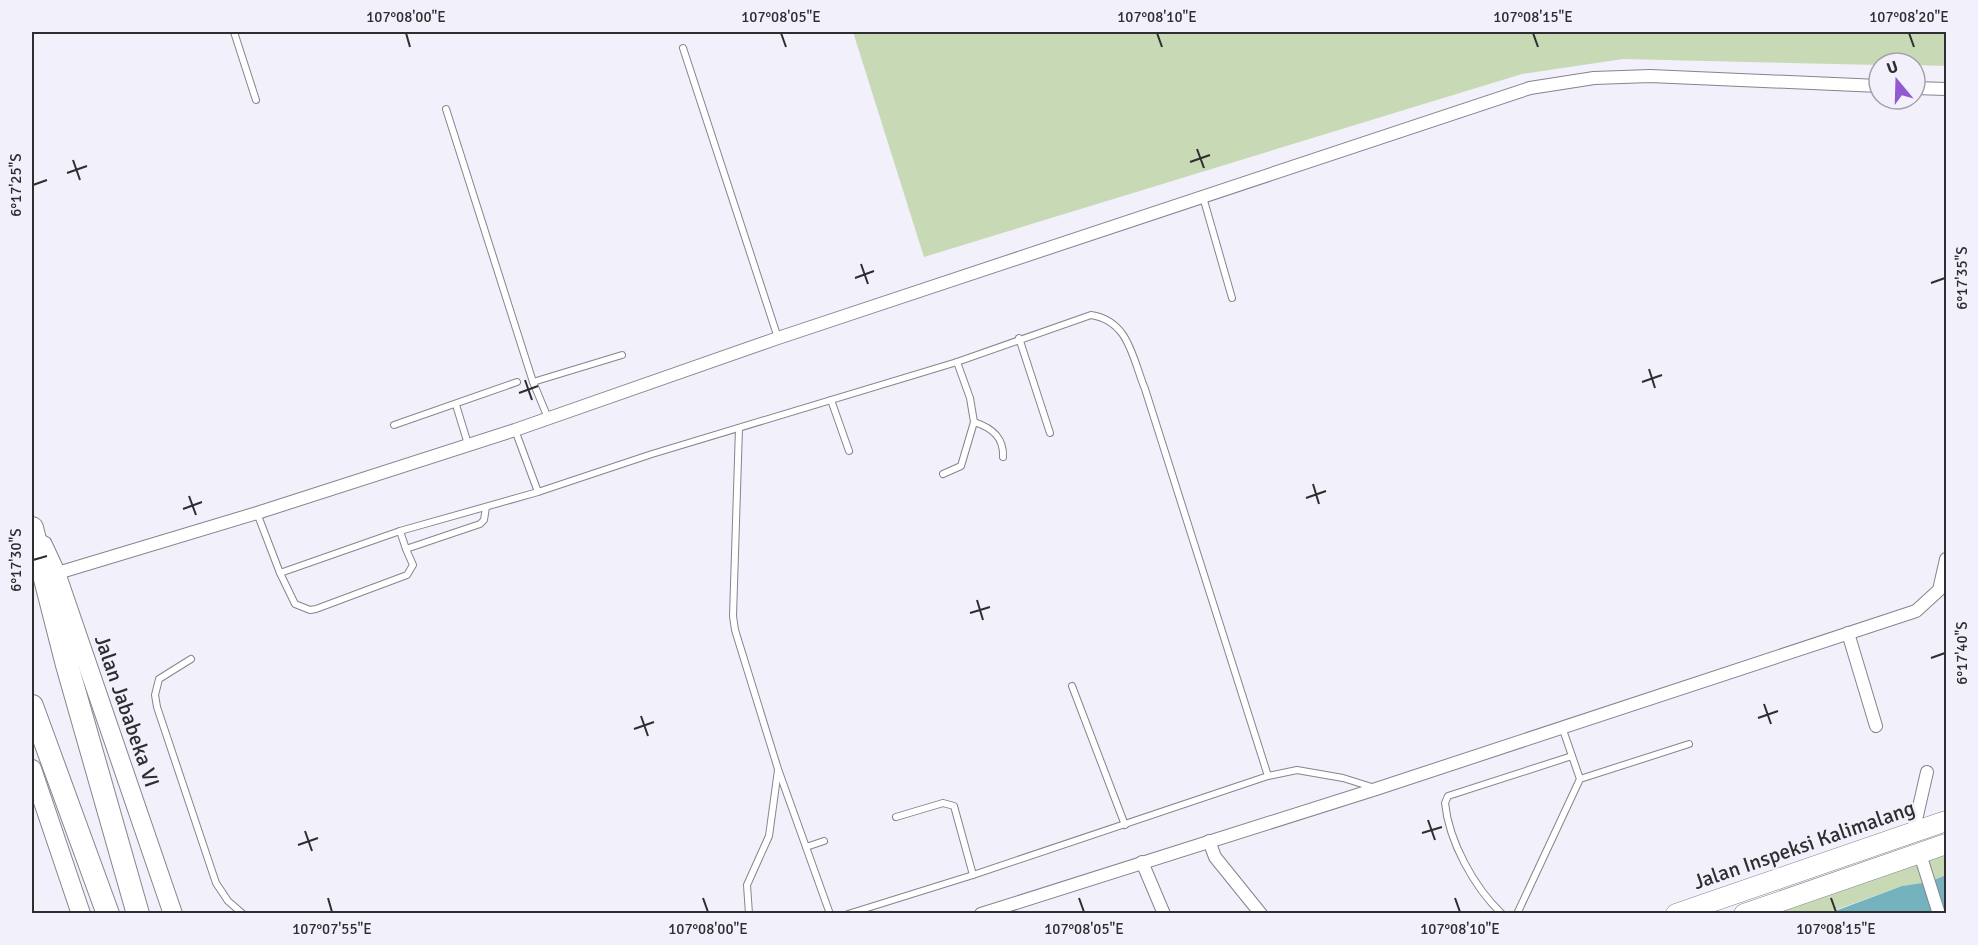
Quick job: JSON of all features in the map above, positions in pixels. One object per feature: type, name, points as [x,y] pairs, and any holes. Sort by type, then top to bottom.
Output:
[{"type":"highway","points":[[32,527],[50,575],[70,676],[138,914]]},
{"type":"highway","points":[[32,706],[108,914]]},
{"type":"main road","name":"Jalan Jababeka VI","points":[[50,575],[173,914]]},
{"type":"main road","points":[[32,769],[81,914]]},
{"type":"main road","name":"Jalan Inspeksi Kalimalang","points":[[1677,914],[1947,821]]},
{"type":"main road","points":[[1744,914],[1947,844]]},
{"type":"street","points":[[50,575],[257,513],[514,430],[778,338],[1530,88],[1594,78],[1650,76],[1867,85]]},
{"type":"street","points":[[1927,88],[1947,89]]},
{"type":"street","points":[[981,914],[1376,789],[1562,726],[1916,612],[1939,591],[1947,559]]},
{"type":"street","points":[[1848,633],[1876,726]]},
{"type":"street","points":[[1913,833],[1927,772]]},
{"type":"street","points":[[1209,841],[1215,856],[1261,914]]},
{"type":"street","points":[[1920,854],[1939,914]]},
{"type":"street","points":[[1142,862],[1164,914]]},
{"type":"lane","points":[[234,32],[256,100]]},
{"type":"lane","points":[[683,48],[778,338]]},
{"type":"lane","points":[[446,109],[533,382],[548,418]]},
{"type":"lane","points":[[1203,197],[1232,298]]},
{"type":"lane","points":[[280,573],[400,531],[538,492],[957,362],[1019,338],[1091,315],[1107,318],[1122,330],[1145,389],[1268,776]]},
{"type":"lane","points":[[1019,338],[1050,433]]},
{"type":"lane","points":[[533,382],[622,355]]},
{"type":"lane","points":[[943,474],[961,466],[975,422],[957,362]]},
{"type":"lane","points":[[394,425],[517,382]]},
{"type":"lane","points":[[831,400],[849,451]]},
{"type":"lane","points":[[456,405],[468,444]]},
{"type":"lane","points":[[975,422],[994,432],[1000,438],[1004,446],[1003,457]]},
{"type":"lane","points":[[739,428],[733,616],[778,769],[830,914]]},
{"type":"lane","points":[[514,430],[538,492]]},
{"type":"lane","points":[[406,549],[480,524],[486,517],[486,507]]},
{"type":"lane","points":[[257,513],[280,573],[295,604],[310,610],[411,572],[412,565],[400,531]]},
{"type":"lane","points":[[191,659],[159,679],[154,695],[216,883],[228,901],[243,914]]},
{"type":"lane","points":[[1072,686],[1125,825]]},
{"type":"lane","points":[[1517,914],[1580,779],[1562,726]]},
{"type":"lane","points":[[1580,779],[1689,744]]},
{"type":"lane","points":[[1502,914],[1481,890],[1455,843],[1445,803],[1448,796],[1572,756]]},
{"type":"lane","points":[[749,914],[747,885],[769,836],[778,769]]},
{"type":"lane","points":[[848,914],[973,875],[1268,776],[1297,770],[1343,778],[1376,789]]},
{"type":"lane","points":[[896,817],[943,803],[954,806],[973,875]]},
{"type":"lane","points":[[806,847],[824,841]]},
{"type":"green space","points":[[853,32],[1946,32],[1946,66],[1927,65],[1927,51],[1867,51],[1867,65],[1623,59],[1522,74],[924,257]]},
{"type":"green space","points":[[1946,844],[1946,875],[1929,882],[1902,886],[1827,913],[1744,914]]},
{"type":"water","points":[[1946,875],[1946,913],[1827,914],[1902,886],[1929,882]]}]
